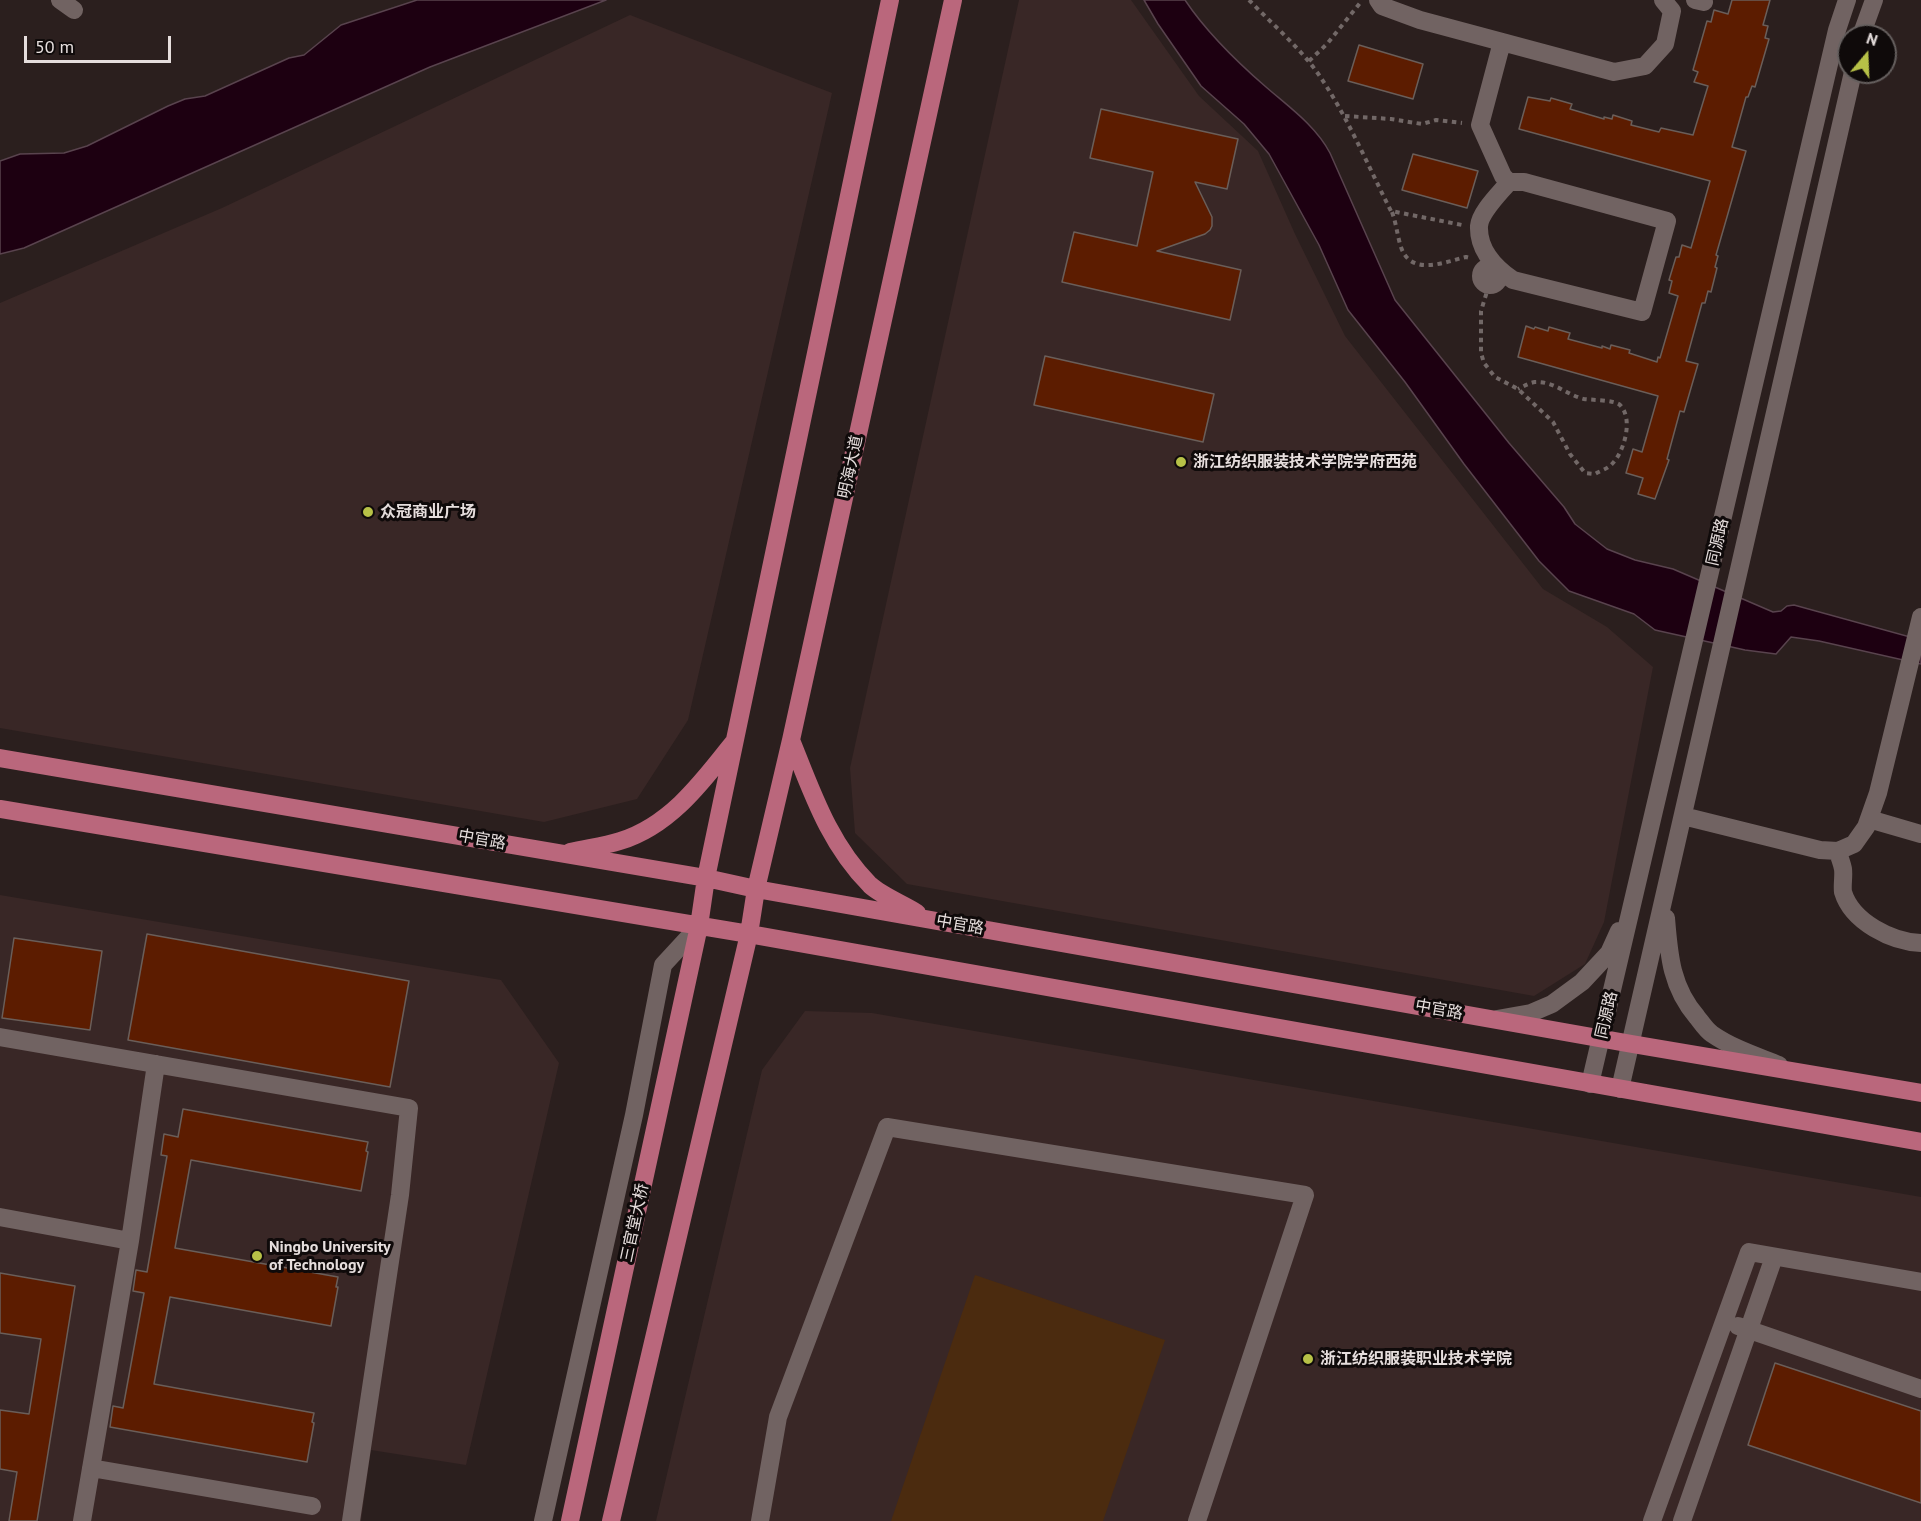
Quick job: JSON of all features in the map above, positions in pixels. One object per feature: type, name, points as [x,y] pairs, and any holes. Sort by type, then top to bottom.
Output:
[{"type":"main road","points":[[699,926],[706,878],[890,0]]},
{"type":"main road","name":"明海大道","points":[[748,934],[756,889],[791,740],[953,0]]},
{"type":"main road","points":[[561,854],[622,841],[654,825],[694,793],[736,739]]},
{"type":"main road","points":[[791,740],[823,821],[839,848],[871,886],[929,920]]},
{"type":"main road","name":"中官路","points":[[0,758],[706,878],[929,920],[1921,1093]]},
{"type":"main road","points":[[0,809],[748,934],[1921,1142]]},
{"type":"main road","name":"三官堂大桥","points":[[570,1521],[699,926]]},
{"type":"main road","points":[[612,1521],[748,934]]},
{"type":"street","points":[[1378,0],[1382,6],[1420,20],[1614,72],[1645,66],[1665,44],[1672,12],[1663,0]]},
{"type":"street","name":"同源路","points":[[1590,1084],[1837,30],[1847,0]]},
{"type":"street","points":[[1865,24],[1874,0]]},
{"type":"street","points":[[1502,42],[1480,125],[1503,176],[1509,182],[1524,182],[1667,221],[1642,312],[1490,274],[1479,224],[1489,205],[1509,182]]},
{"type":"street","name":"同源路","points":[[1620,1089],[1850,84]]},
{"type":"street","points":[[1683,816],[1820,850],[1838,851],[1854,844],[1866,827],[1878,793],[1921,617]]},
{"type":"street","points":[[1869,819],[1921,834]]},
{"type":"street","points":[[1838,851],[1843,868],[1843,892],[1853,911],[1878,931],[1911,943],[1921,943]]},
{"type":"street","points":[[1496,1020],[1531,1013],[1552,1004],[1582,982],[1609,953],[1636,891]]},
{"type":"street","points":[[1665,896],[1668,943],[1675,984],[1688,1007],[1710,1033],[1742,1050],[1789,1070]]},
{"type":"street","points":[[543,1521],[634,1115],[663,965],[699,926]]},
{"type":"street","points":[[0,1037],[409,1108],[400,1195],[351,1521]]},
{"type":"street","points":[[82,1521],[130,1241],[156,1064]]},
{"type":"street","points":[[760,1521],[778,1417],[887,1127],[1305,1195],[1197,1521]]},
{"type":"street","points":[[0,1217],[130,1241]]},
{"type":"street","points":[[1652,1521],[1749,1252],[1921,1282]]},
{"type":"street","points":[[1682,1521],[1774,1257]]},
{"type":"street","points":[[1725,1321],[1921,1389]]},
{"type":"street","points":[[91,1468],[312,1506]]},
{"type":"path","points":[[1249,0],[1309,61],[1323,81],[1344,116],[1391,211],[1402,251],[1414,262],[1431,267],[1466,257],[1475,259],[1490,274],[1481,311],[1481,353],[1489,372],[1502,382],[1518,389],[1553,422],[1577,465],[1585,473],[1595,474],[1613,463],[1628,430],[1628,422],[1622,406],[1617,403],[1597,402],[1578,397],[1556,386],[1536,382],[1518,389]]},
{"type":"path","points":[[1309,61],[1327,44],[1362,0]]},
{"type":"path","points":[[1344,116],[1391,118],[1422,124],[1436,120],[1480,125]]},
{"type":"path","points":[[1391,211],[1479,227]]},
{"type":"shaded area","points":[[417,0],[606,0],[430,67],[24,248],[0,254],[0,161],[20,154],[64,153],[87,146],[168,106],[185,99],[205,96],[289,58],[304,55],[341,25]]},
{"type":"shaded area","name":"浙江纺织服装技术学院学府西苑","points":[[1019,0],[1131,0],[1199,96],[1258,151],[1295,234],[1345,336],[1543,589],[1607,627],[1653,667],[1604,922],[1585,964],[1534,996],[907,884],[855,833],[850,768]]},
{"type":"shaded area","points":[[1144,0],[1185,0],[1222,46],[1317,134],[1330,153],[1395,300],[1509,443],[1564,507],[1575,524],[1607,549],[1635,560],[1673,569],[1773,612],[1794,605],[1921,640],[1921,664],[1791,637],[1776,654],[1745,650],[1655,630],[1634,614],[1569,591],[1539,561],[1348,310],[1319,245],[1269,154],[1244,124],[1201,86]]},
{"type":"shaded area","name":"众冠商业广场","points":[[630,15],[832,93],[688,720],[637,799],[544,822],[0,728],[0,303],[222,208]]},
{"type":"shaded area","name":"Ningbo University of Technology","points":[[0,895],[501,980],[559,1063],[466,1465],[371,1450],[361,1521],[0,1521]]},
{"type":"shaded area","name":"浙江纺织服装职业技术学院","points":[[805,1011],[872,1013],[1921,1197],[1921,1521],[656,1521],[762,1070]]},
{"type":"shaded area","points":[[975,1275],[1165,1340],[1103,1521],[891,1521]]},
{"type":"building","points":[[1732,0],[1770,0],[1763,25],[1768,26],[1765,38],[1769,39],[1755,87],[1752,86],[1746,97],[1732,147],[1746,151],[1716,255],[1718,256],[1715,267],[1717,268],[1711,292],[1708,291],[1705,303],[1702,303],[1686,361],[1698,364],[1684,412],[1680,411],[1667,459],[1669,460],[1655,499],[1638,494],[1643,478],[1626,473],[1633,449],[1642,452],[1658,396],[1518,357],[1526,326],[1548,331],[1549,327],[1570,333],[1568,339],[1602,348],[1602,346],[1610,349],[1611,345],[1630,350],[1629,353],[1657,362],[1678,296],[1669,293],[1672,281],[1669,280],[1682,245],[1691,248],[1710,181],[1519,129],[1528,97],[1550,101],[1551,98],[1572,104],[1570,109],[1604,119],[1604,117],[1612,119],[1613,115],[1632,121],[1631,125],[1659,132],[1661,128],[1693,135],[1708,86],[1694,82],[1698,72],[1693,70],[1707,21],[1711,22],[1714,10],[1728,14]]},
{"type":"building","points":[[1359,45],[1423,64],[1413,99],[1348,81]]},
{"type":"building","points":[[1101,109],[1238,139],[1227,189],[1195,182],[1212,217],[1210,230],[1205,234],[1157,251],[1241,270],[1230,320],[1062,282],[1074,232],[1137,246],[1153,172],[1090,158]]},
{"type":"building","points":[[1413,154],[1478,171],[1467,208],[1402,190]]},
{"type":"building","points":[[1045,356],[1214,394],[1203,442],[1034,405]]},
{"type":"building","points":[[147,934],[409,981],[390,1087],[128,1040]]},
{"type":"building","points":[[14,938],[102,951],[90,1030],[2,1018]]},
{"type":"building","points":[[183,1109],[368,1142],[361,1191],[191,1160],[175,1248],[338,1277],[336,1287],[338,1287],[331,1326],[170,1297],[154,1384],[314,1413],[307,1462],[110,1427],[113,1406],[123,1408],[144,1293],[133,1291],[136,1270],[147,1272],[167,1156],[161,1155],[164,1134],[178,1137]]},
{"type":"building","points":[[0,1273],[75,1286],[37,1521],[9,1521],[17,1472],[0,1469],[0,1410],[29,1414],[41,1339],[0,1333]]},
{"type":"building","points":[[1775,1363],[1921,1411],[1921,1503],[1748,1445]]},
{"type":"place","name":"浙江纺织服装技术学院学府西苑","points":[[1181,462]]},
{"type":"place","name":"众冠商业广场","points":[[368,512]]},
{"type":"place","name":"Ningbo University of Technology","points":[[257,1256]]},
{"type":"place","name":"浙江纺织服装职业技术学院","points":[[1308,1359]]}]
